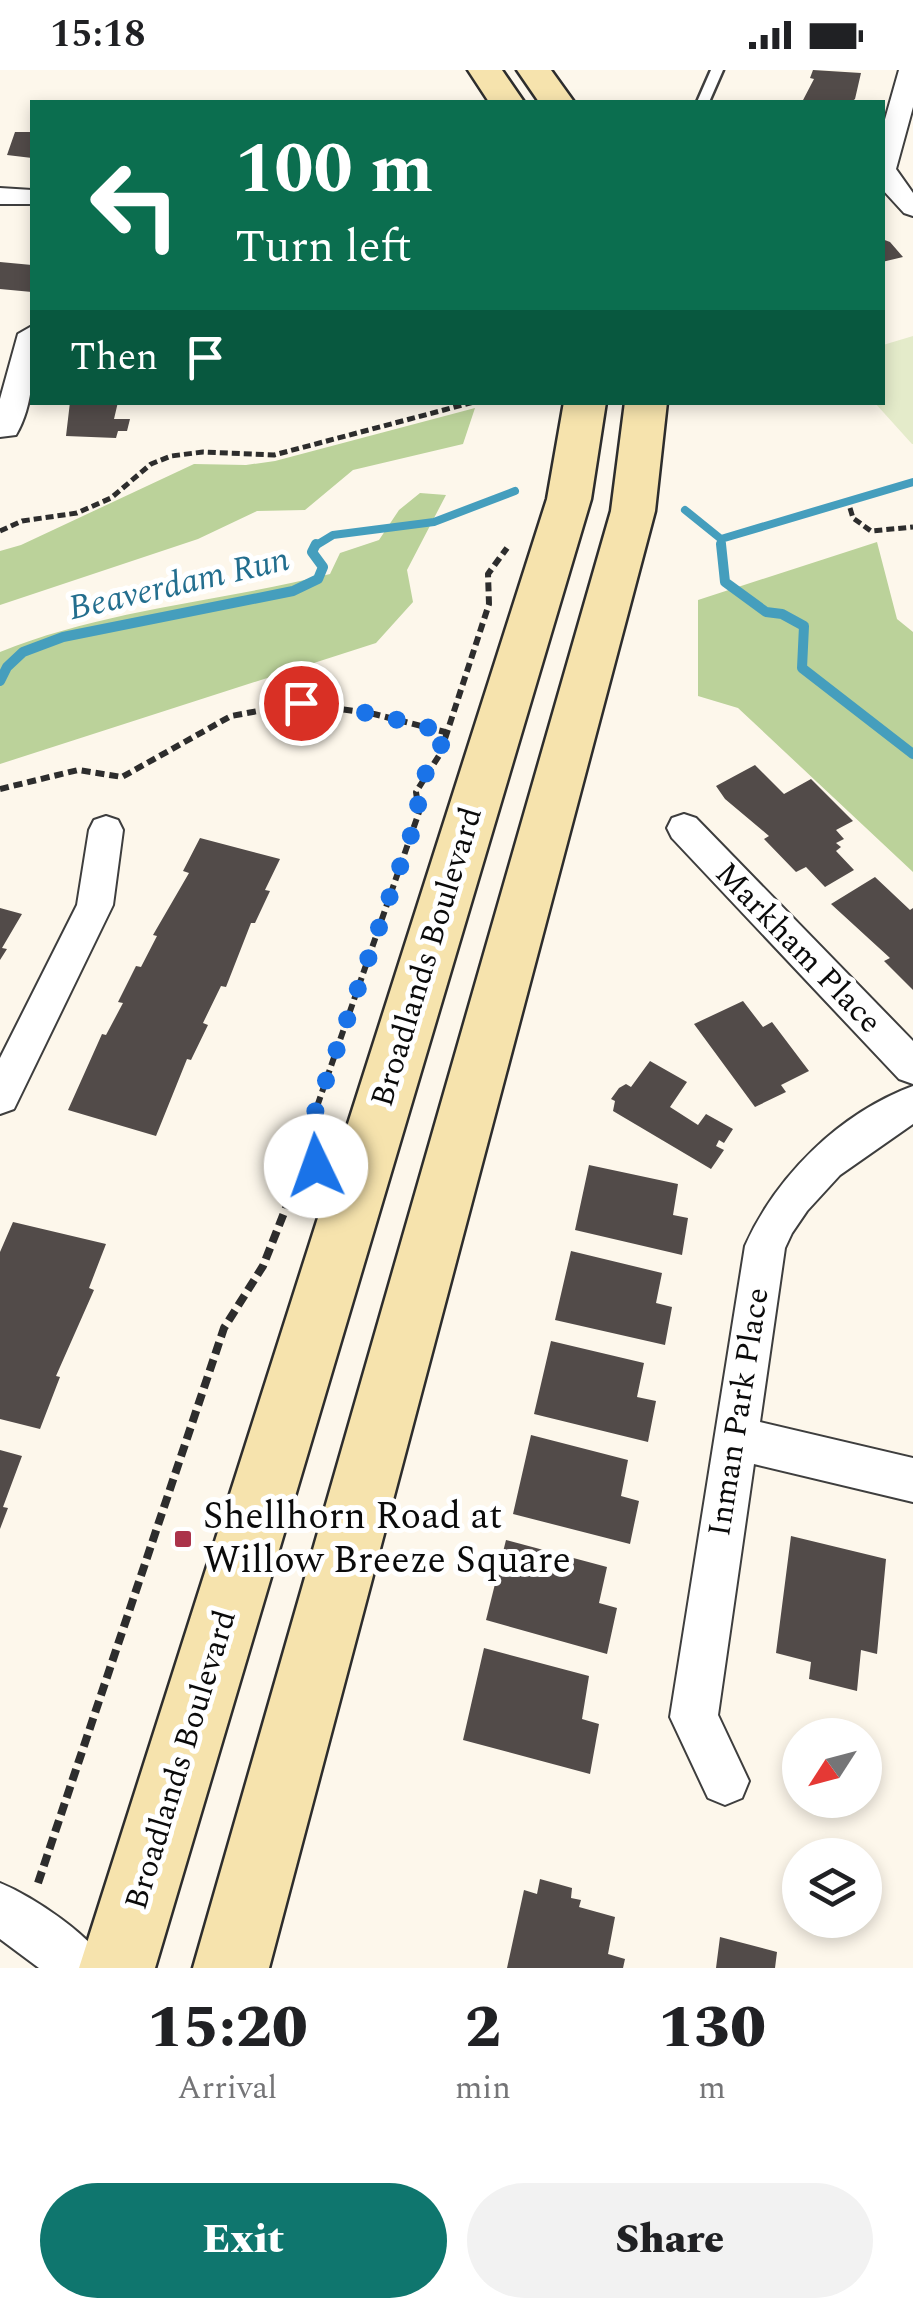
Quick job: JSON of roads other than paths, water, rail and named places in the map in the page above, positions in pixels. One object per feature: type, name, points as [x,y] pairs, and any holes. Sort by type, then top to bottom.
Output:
[{"type":"main road","points":[[485,70],[505,100]]},
{"type":"main road","points":[[534,70],[555,100]]},
{"type":"main road","name":"Broadlands Boulevard","points":[[117,1968],[569,499],[585,405]]},
{"type":"main road","points":[[231,1968],[633,511],[646,405]]},
{"type":"street","points":[[885,165],[911,70]]},
{"type":"street","points":[[885,170],[907,195]]},
{"type":"street","points":[[0,196],[30,197]]},
{"type":"street","points":[[0,322],[30,322]]},
{"type":"street","points":[[0,428],[6,428],[30,341]]},
{"type":"street","name":"Markham Place","points":[[684,828],[913,1067]]},
{"type":"street","points":[[0,1097],[95,905],[106,830]]},
{"type":"street","name":"Inman Park Place","points":[[725,1781],[694,1717],[765,1246],[781,1209],[806,1178],[913,1103]]},
{"type":"street","points":[[734,1438],[913,1480]]},
{"type":"street","points":[[12,1918],[82,1968]]},
{"type":"lane","points":[[704,100],[717,70]]},
{"type":"waterway","points":[[721,539],[913,482]]},
{"type":"waterway","name":"Beaverdam Run","points":[[315,546],[333,535],[434,522],[515,491]]},
{"type":"waterway","name":"Beaverdam Run","points":[[685,510],[721,539]]},
{"type":"waterway","name":"Beaverdam Run","points":[[721,539],[722,546]]},
{"type":"waterway","name":"Beaverdam Run","points":[[721,544],[725,582],[766,612],[782,614],[804,626],[802,668],[913,754]]},
{"type":"waterway","name":"Beaverdam Run","points":[[0,681],[7,667],[23,652],[63,637],[293,591],[318,579],[323,567],[312,552],[315,546]]},
{"type":"place","name":"Shellhorn Road at Willow Breeze Square","points":[[183,1539]]}]
